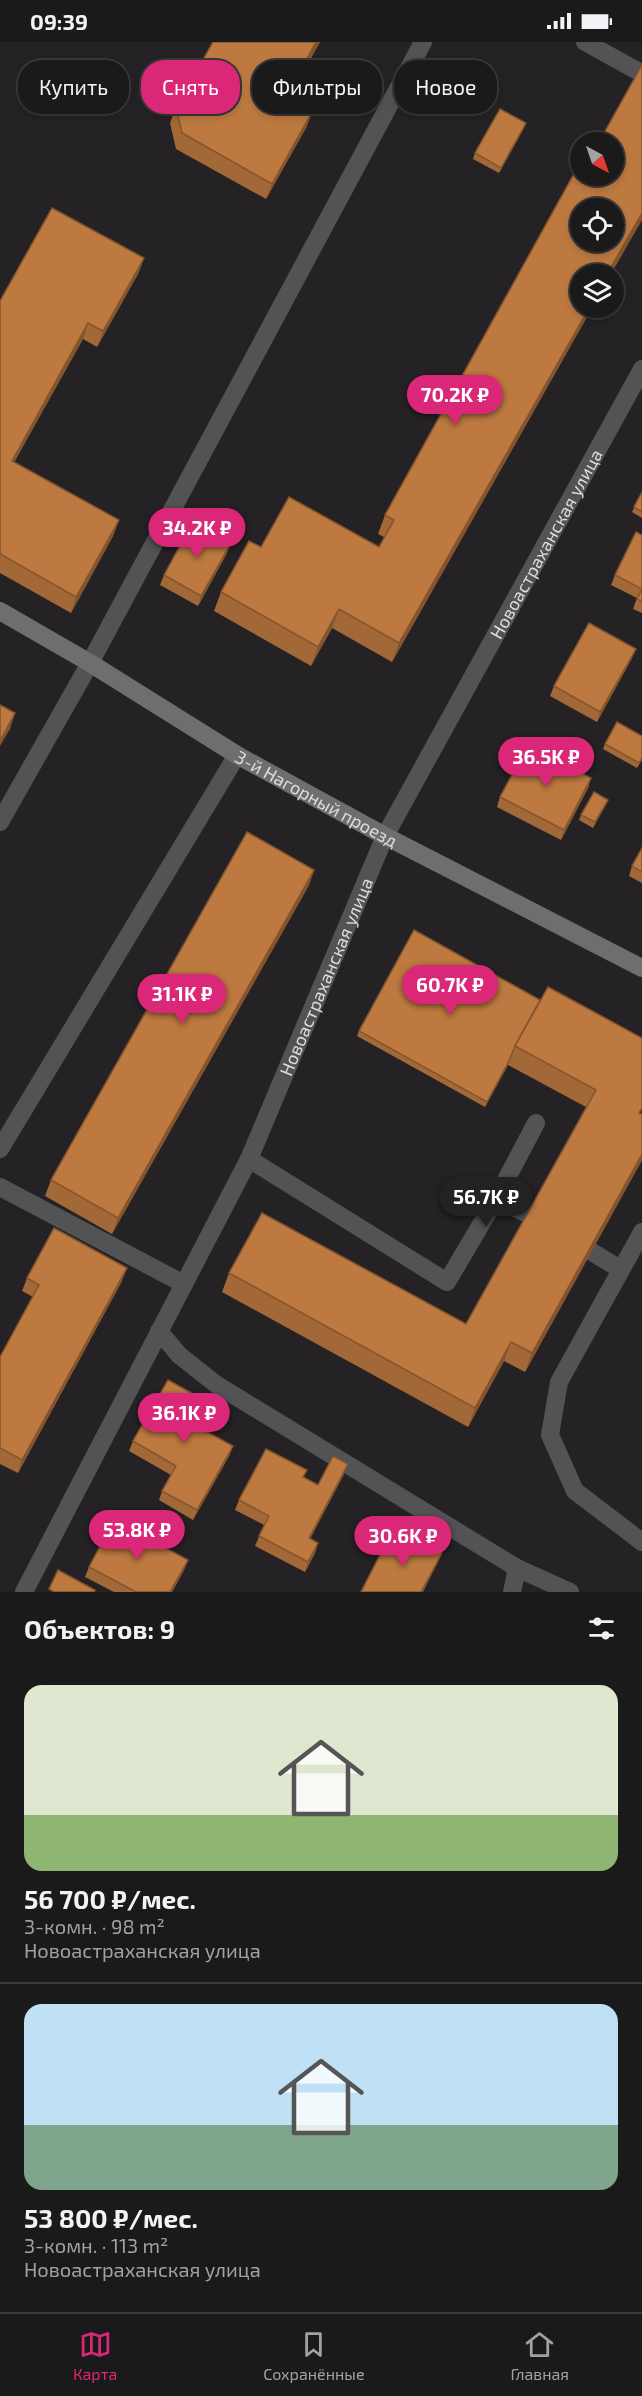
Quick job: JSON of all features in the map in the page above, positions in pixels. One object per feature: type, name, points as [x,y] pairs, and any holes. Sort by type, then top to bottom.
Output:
[{"type":"street","points":[[0,822],[90,663],[423,42]]},
{"type":"street","points":[[585,42],[641,73]]},
{"type":"street","name":"Новоастраханская улица","points":[[24,1592],[249,1159],[385,836],[642,369]]},
{"type":"street","name":"3-й Нагорный проезд","points":[[0,611],[90,663],[237,755],[385,836],[642,968]]},
{"type":"street","points":[[0,1149],[237,755]]},
{"type":"street","points":[[249,1159],[447,1282],[496,1199],[536,1123]]},
{"type":"street","points":[[0,1187],[184,1284]]},
{"type":"street","points":[[496,1199],[530,1215]]},
{"type":"street","points":[[642,1232],[558,1382],[550,1436],[575,1491],[642,1542]]},
{"type":"street","points":[[592,1252],[620,1269]]},
{"type":"street","points":[[159,1331],[179,1355],[217,1385],[517,1568],[570,1592]]},
{"type":"street","points":[[512,1592],[517,1568]]},
{"type":"building","points":[[213,42],[316,42],[306,60],[252,60],[252,114],[311,114],[272,184],[182,133],[178,114],[240,114],[240,60],[203,60]]},
{"type":"building","points":[[642,65],[642,213],[624,244],[624,198],[570,198],[570,252],[620,252],[613,264],[570,264],[570,318],[583,318],[399,643],[339,609],[318,647],[221,592],[249,541],[261,547],[289,497],[379,547],[394,520],[385,515],[570,181],[570,186],[624,186],[624,132],[605,132]]},
{"type":"building","points":[[500,109],[526,123],[501,168],[475,153]]},
{"type":"building","points":[[52,208],[144,258],[103,331],[88,323],[12,461],[119,520],[76,597],[0,554],[0,301]]},
{"type":"building","points":[[642,492],[642,512],[634,507]]},
{"type":"building","points":[[193,522],[231,543],[201,596],[164,575]]},
{"type":"building","points":[[636,532],[642,535],[642,589],[615,575]]},
{"type":"building","points":[[642,589],[642,602],[637,599]]},
{"type":"building","points":[[589,623],[636,649],[600,712],[554,686]]},
{"type":"building","points":[[0,705],[15,713],[0,741]]},
{"type":"building","points":[[617,722],[642,736],[642,758],[639,763],[605,744]]},
{"type":"building","points":[[528,745],[591,778],[564,830],[500,797]]},
{"type":"building","points":[[594,792],[608,800],[595,822],[581,815]]},
{"type":"building","points":[[247,832],[314,870],[118,1218],[51,1180]]},
{"type":"building","points":[[642,848],[642,872],[632,866]]},
{"type":"building","points":[[414,930],[540,1000],[487,1102],[359,1031]]},
{"type":"building","points":[[548,987],[642,1038],[642,1108],[639,1113],[642,1114],[642,1154],[532,1353],[511,1342],[475,1408],[229,1273],[262,1213],[466,1324],[596,1090],[515,1046]]},
{"type":"building","points":[[54,1228],[127,1268],[22,1460],[0,1448],[0,1357],[39,1285],[27,1278]]},
{"type":"building","points":[[168,1380],[211,1404],[198,1427],[233,1446],[197,1510],[162,1491],[176,1466],[133,1441]]},
{"type":"building","points":[[266,1449],[307,1470],[303,1477],[318,1485],[333,1456],[348,1464],[309,1538],[318,1543],[308,1562],[259,1536],[269,1516],[239,1500]]},
{"type":"building","points":[[114,1520],[188,1560],[170,1592],[136,1592],[89,1567]]},
{"type":"building","points":[[406,1534],[442,1553],[421,1592],[361,1592],[389,1537],[402,1544]]},
{"type":"building","points":[[58,1570],[95,1590],[94,1592],[54,1592],[49,1589]]}]
